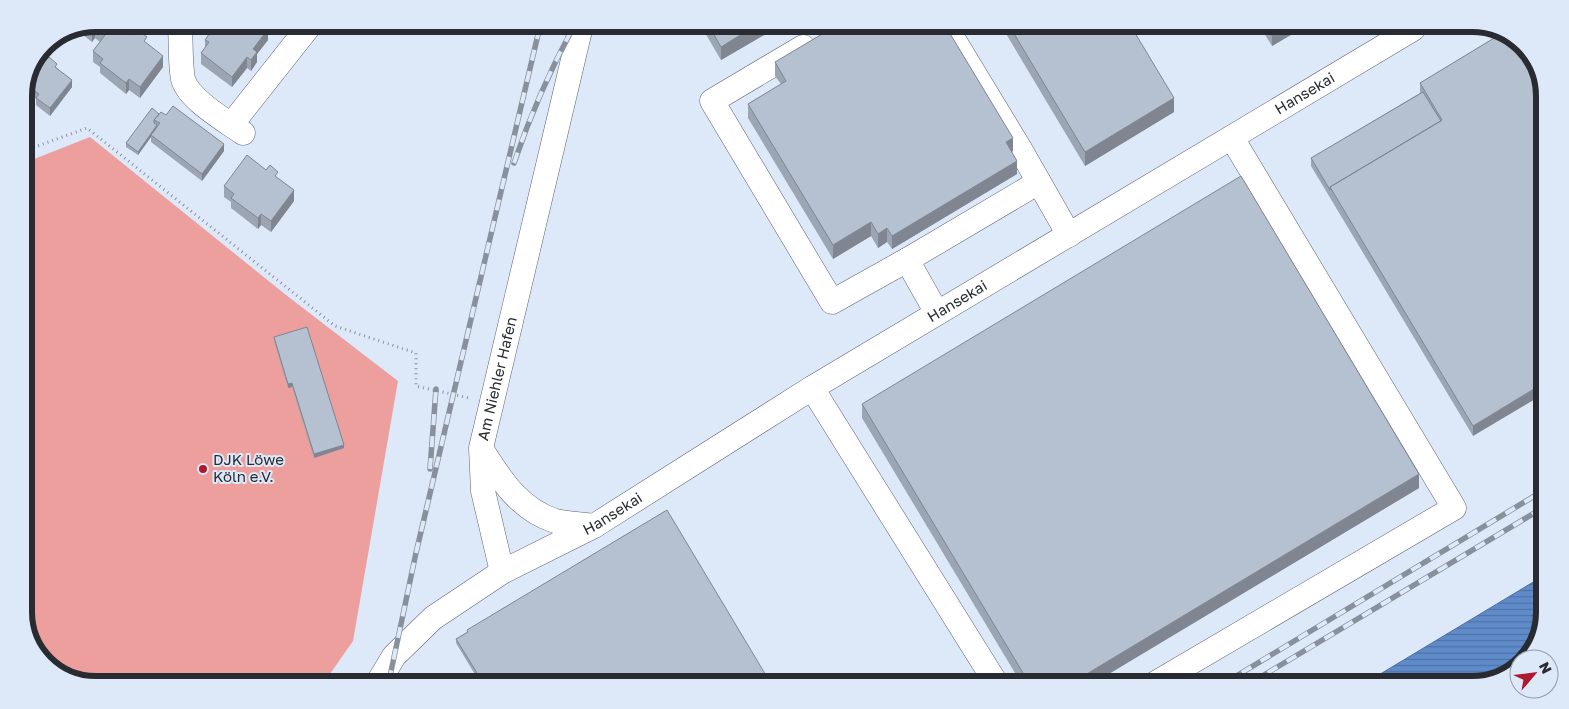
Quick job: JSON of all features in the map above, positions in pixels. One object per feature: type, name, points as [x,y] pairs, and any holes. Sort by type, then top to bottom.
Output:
[{"type":"street","points":[[180,32],[183,79],[188,89],[195,97],[237,129],[305,32]]},
{"type":"street","name":"Am Niehler Hafen","points":[[502,572],[483,491],[481,448],[580,32]]},
{"type":"street","points":[[949,32],[1069,234]]},
{"type":"street","name":"Hansekai","points":[[502,572],[594,526],[812,388],[1408,32]]},
{"type":"street","points":[[820,37],[712,101],[832,302],[1039,182]]},
{"type":"street","points":[[1168,676],[1454,508],[1232,138]]},
{"type":"street","points":[[907,260],[937,313]]},
{"type":"street","points":[[812,388],[992,676]]},
{"type":"street","points":[[481,448],[503,482],[527,507],[556,521],[594,526]]},
{"type":"street","points":[[382,676],[394,656],[433,618],[502,572]]},
{"type":"path","points":[[33,148],[87,128],[335,326],[416,352],[416,386],[445,391],[490,404]]},
{"type":"shaded area","name":"DJK Löwe Köln e.V.","points":[[90,137],[286,295],[398,381],[353,641],[328,676],[84,675],[65,668],[51,658],[43,648],[36,633],[33,616],[33,159]]},
{"type":"water","points":[[1536,580],[1535,625],[1532,637],[1526,648],[1509,649],[1509,665],[1497,672],[1472,676],[1377,676]]},
{"type":"building","points":[[101,32],[132,32],[136,35],[140,32],[147,37],[144,41],[163,56],[140,87],[129,79],[126,83],[100,63],[103,59],[93,51],[105,35]]},
{"type":"building","points":[[210,32],[266,32],[253,49],[257,52],[251,60],[247,57],[232,77],[201,53],[209,42],[205,40]]},
{"type":"building","points":[[712,32],[745,32],[721,47]]},
{"type":"building","points":[[826,32],[949,32],[1013,138],[1006,142],[1017,161],[892,236],[887,228],[878,234],[871,222],[833,245],[748,104],[786,81],[775,62]]},
{"type":"building","points":[[1013,32],[1134,32],[1174,98],[1085,152]]},
{"type":"building","points":[[1270,32],[1278,32],[1272,36]]},
{"type":"building","points":[[1496,37],[1508,43],[1521,54],[1530,68],[1535,84],[1536,388],[1473,426],[1330,187],[1442,120],[1420,83]]},
{"type":"building","points":[[49,57],[57,64],[55,67],[72,80],[50,108],[36,98],[39,94],[33,90],[35,80],[39,68]]},
{"type":"building","points":[[1423,92],[1441,121],[1330,187],[1330,190],[1311,158]]},
{"type":"building","points":[[173,106],[224,144],[202,174],[151,135],[160,123],[154,120],[161,112],[166,115]]},
{"type":"building","points":[[152,108],[159,114],[154,120],[154,123],[157,125],[138,152],[126,143]]},
{"type":"building","points":[[247,155],[266,170],[270,165],[278,172],[275,176],[294,190],[271,221],[261,214],[258,218],[231,198],[234,194],[224,186]]},
{"type":"building","points":[[1241,176],[1419,474],[1083,676],[1025,676],[862,404]]},
{"type":"building","points":[[307,327],[344,445],[314,454],[292,383],[288,384],[274,337]]},
{"type":"building","points":[[667,510],[766,676],[479,676],[456,639],[468,632],[467,630]]},
{"type":"railway","points":[[416,553],[539,32]]},
{"type":"railway","points":[[514,163],[541,93],[571,32]]},
{"type":"railway","points":[[430,469],[436,389]]},
{"type":"railway","points":[[1236,676],[1536,495]]},
{"type":"railway","points":[[1262,676],[1536,512]]},
{"type":"railway","points":[[390,676],[417,548]]},
{"type":"place","name":"DJK Löwe Köln e.V.","points":[[203,469]]}]
